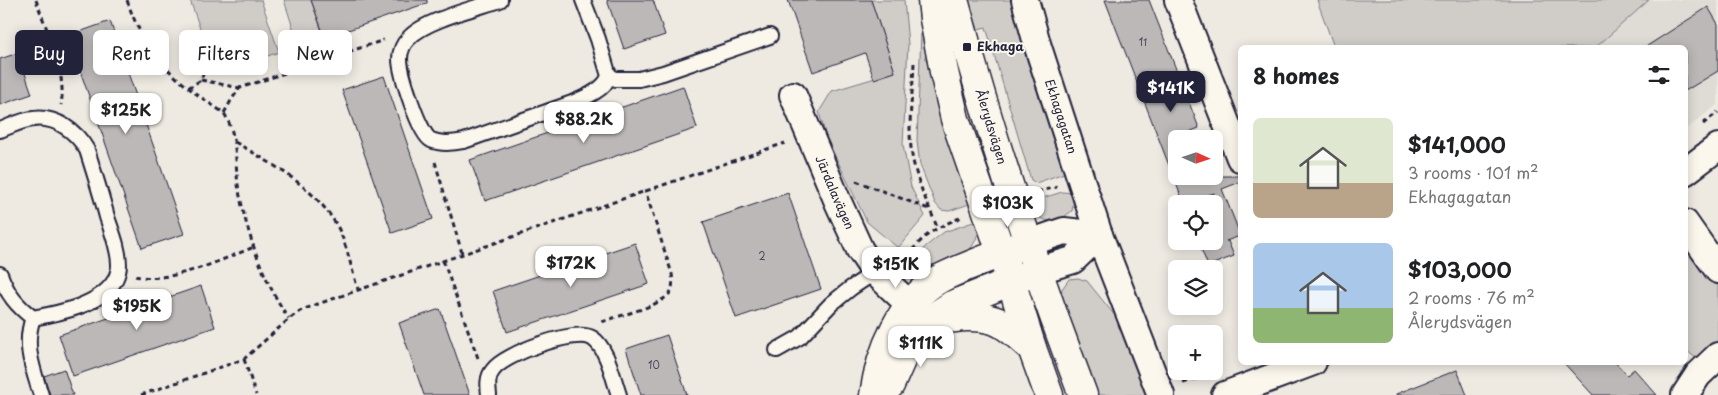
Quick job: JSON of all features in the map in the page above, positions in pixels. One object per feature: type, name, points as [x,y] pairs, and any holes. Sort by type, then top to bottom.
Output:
[{"type":"main road","points":[[932,0],[944,72],[955,119],[1049,395]]},
{"type":"main road","name":"Ålerydsvägen","points":[[954,0],[1029,243],[1083,395]]},
{"type":"main road","points":[[885,395],[907,347],[919,314],[923,291],[940,278],[1029,243]]},
{"type":"main road","points":[[874,395],[876,378],[891,335],[919,314],[952,305],[1039,270]]},
{"type":"main road","points":[[919,314],[994,320],[1006,326],[1032,348]]},
{"type":"street","name":"Ekhagagatan","points":[[1025,0],[1099,235],[1161,395]]},
{"type":"street","points":[[1178,0],[1238,153]]},
{"type":"street","name":"Järdalavägen","points":[[793,95],[860,250],[875,272],[919,314]]},
{"type":"street","points":[[1688,170],[1718,148]]},
{"type":"street","points":[[1688,227],[1718,270]]},
{"type":"street","points":[[1029,243],[1064,231],[1099,235]]},
{"type":"street","points":[[1039,270],[1073,260],[1099,235]]},
{"type":"street","points":[[1689,377],[1718,356]]},
{"type":"street","points":[[1226,395],[1305,365]]},
{"type":"lane","points":[[500,0],[427,25],[408,39],[402,47],[400,65],[420,126],[429,139],[439,142],[457,143],[464,141],[589,96],[608,81],[609,76],[598,39],[583,0]]},
{"type":"lane","points":[[609,76],[639,79],[663,73],[770,36]]},
{"type":"lane","points":[[0,130],[33,119],[56,121],[72,132],[88,150],[115,241],[119,267],[116,278],[111,285],[96,298],[58,313],[34,318],[22,310],[12,299],[4,287],[0,274]]},
{"type":"lane","points":[[777,350],[800,337],[831,304],[875,272]]},
{"type":"lane","points":[[34,318],[30,327],[29,352],[41,395]]},
{"type":"lane","points":[[489,395],[488,382],[493,370],[513,355],[561,338],[582,335],[588,336],[600,344],[620,395]]},
{"type":"path","points":[[36,0],[59,68],[62,84],[61,103],[56,121]]},
{"type":"path","points":[[126,0],[133,19],[153,52],[169,72],[224,113],[235,142],[241,202],[254,247],[270,286],[289,319]]},
{"type":"path","points":[[201,80],[240,88],[383,40],[408,39]]},
{"type":"path","points":[[914,58],[911,116],[912,155],[923,193],[937,227]]},
{"type":"path","points":[[188,88],[201,80],[203,75]]},
{"type":"path","points":[[224,113],[240,88]]},
{"type":"path","points":[[141,395],[244,359],[289,319],[300,311],[315,305],[809,135]]},
{"type":"path","points":[[429,139],[462,253]]},
{"type":"path","points":[[235,142],[268,162],[301,186],[325,210],[341,234],[358,289]]},
{"type":"path","points":[[824,168],[930,210]]},
{"type":"path","points":[[588,336],[594,326],[659,302],[671,292],[672,274],[645,190]]},
{"type":"path","points":[[118,271],[158,278],[217,262],[254,247]]},
{"type":"path","points":[[443,260],[476,354],[482,364],[493,370]]},
{"type":"path","points":[[244,359],[256,395]]},
{"type":"shaded area","points":[[190,0],[261,0],[278,52],[268,56],[268,30],[201,30]]},
{"type":"shaded area","points":[[284,0],[311,0],[321,30],[294,30]]},
{"type":"shaded area","points":[[871,0],[904,0],[908,44],[903,145],[911,187],[925,216],[898,248],[867,222],[826,137],[819,112],[832,91],[895,72]]},
{"type":"shaded area","points":[[917,0],[925,0],[975,202],[949,211],[941,210],[935,203],[920,165],[917,141],[921,30]]},
{"type":"shaded area","points":[[968,0],[1012,0],[1046,111],[1066,168],[1064,173],[1036,183],[1031,180],[986,27],[978,29]]},
{"type":"shaded area","points":[[1317,0],[1649,0],[1598,45],[1333,45]]},
{"type":"shaded area","points":[[1649,0],[1718,0],[1718,104],[1688,128],[1688,45],[1598,45]]},
{"type":"shaded area","points":[[1062,192],[1075,193],[1072,211],[1058,221],[1048,221],[1040,218],[1027,203]]},
{"type":"shaded area","points":[[979,220],[978,233],[974,244],[958,258],[937,264],[912,263],[925,247],[944,232]]},
{"type":"shaded area","points":[[1688,244],[1718,285],[1718,341],[1698,360],[1688,352]]},
{"type":"shaded area","points":[[1078,278],[1087,281],[1120,322],[1148,395],[1094,395],[1060,304],[1062,289],[1069,279]]},
{"type":"building","points":[[311,0],[427,0],[427,3],[348,30],[322,30]]},
{"type":"building","points":[[607,0],[653,0],[665,35],[624,49]]},
{"type":"building","points":[[788,0],[871,0],[895,72],[874,79],[865,53],[813,72]]},
{"type":"building","points":[[1105,0],[1149,0],[1199,128],[1194,130],[1168,130],[1168,163]]},
{"type":"building","points":[[1708,7],[1718,24],[1718,71],[1688,89],[1688,45],[1649,45]]},
{"type":"building","points":[[110,21],[113,30],[93,30],[93,75],[129,75],[184,234],[142,248],[82,75],[83,31]]},
{"type":"building","points":[[15,54],[15,75],[26,75],[32,94],[0,105],[0,59]]},
{"type":"building","points":[[384,76],[433,219],[392,233],[342,90]]},
{"type":"building","points":[[683,86],[697,128],[485,201],[470,160]]},
{"type":"building","points":[[1223,176],[1238,176],[1238,183],[1222,189],[1238,229],[1238,237],[1226,241],[1228,241],[1234,256],[1223,260],[1206,260],[1202,250],[1223,250],[1223,195],[1214,195],[1214,193],[1209,195],[1181,195],[1177,185],[1223,185]]},
{"type":"building","points":[[788,193],[821,289],[736,318],[703,222]]},
{"type":"building","points":[[635,243],[649,284],[507,332],[493,291]]},
{"type":"building","points":[[201,286],[215,327],[73,376],[59,335]]},
{"type":"building","points":[[440,309],[470,395],[424,395],[399,323]]},
{"type":"building","points":[[667,335],[687,395],[641,395],[626,349]]},
{"type":"building","points":[[1566,365],[1618,365],[1627,375],[1634,369],[1657,395],[1593,395]]},
{"type":"building","points":[[64,369],[73,395],[50,395],[44,376]]},
{"type":"building","points":[[1457,370],[1467,395],[1396,395],[1396,394]]},
{"type":"place","name":"Ekhaga","points":[[967,47]]}]
